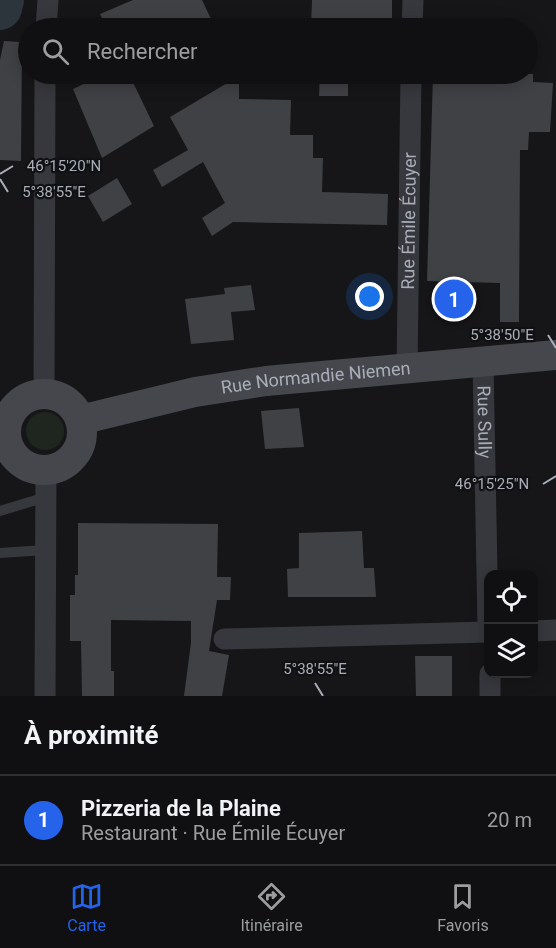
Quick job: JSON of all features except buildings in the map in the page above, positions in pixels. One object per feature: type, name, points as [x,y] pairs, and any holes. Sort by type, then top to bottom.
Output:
[{"type":"main road","name":"Rue Normandie Niemen","points":[[80,420],[226,386],[556,355]]},
{"type":"main road","points":[[44,393],[60,397],[77,413],[80,420],[82,432],[75,454],[57,468],[46,484],[3,442],[9,414],[18,403],[30,396],[44,393]]},
{"type":"street","points":[[47,18],[48,0]]},
{"type":"street","points":[[412,0],[412,18]]},
{"type":"street","points":[[44,393],[45,84]]},
{"type":"street","name":"Rue Émile Écuyer","points":[[407,369],[411,84]]},
{"type":"street","name":"Rue Sully","points":[[483,363],[489,624]]},
{"type":"street","points":[[45,696],[46,484]]},
{"type":"street","points":[[538,631],[556,630]]},
{"type":"street","points":[[224,639],[484,632]]},
{"type":"street","points":[[490,678],[490,696]]},
{"type":"lane","points":[[0,511],[46,484]]},
{"type":"lane","points":[[0,553],[45,550]]},
{"type":"shaded area","points":[[45,412],[59,417],[64,431],[59,445],[45,450],[31,445],[26,431],[31,417]]},
{"type":"waterway","points":[[0,8],[2,0]]},
{"type":"place","name":"Pizzeria de la Plaine","points":[[454,299]]}]
